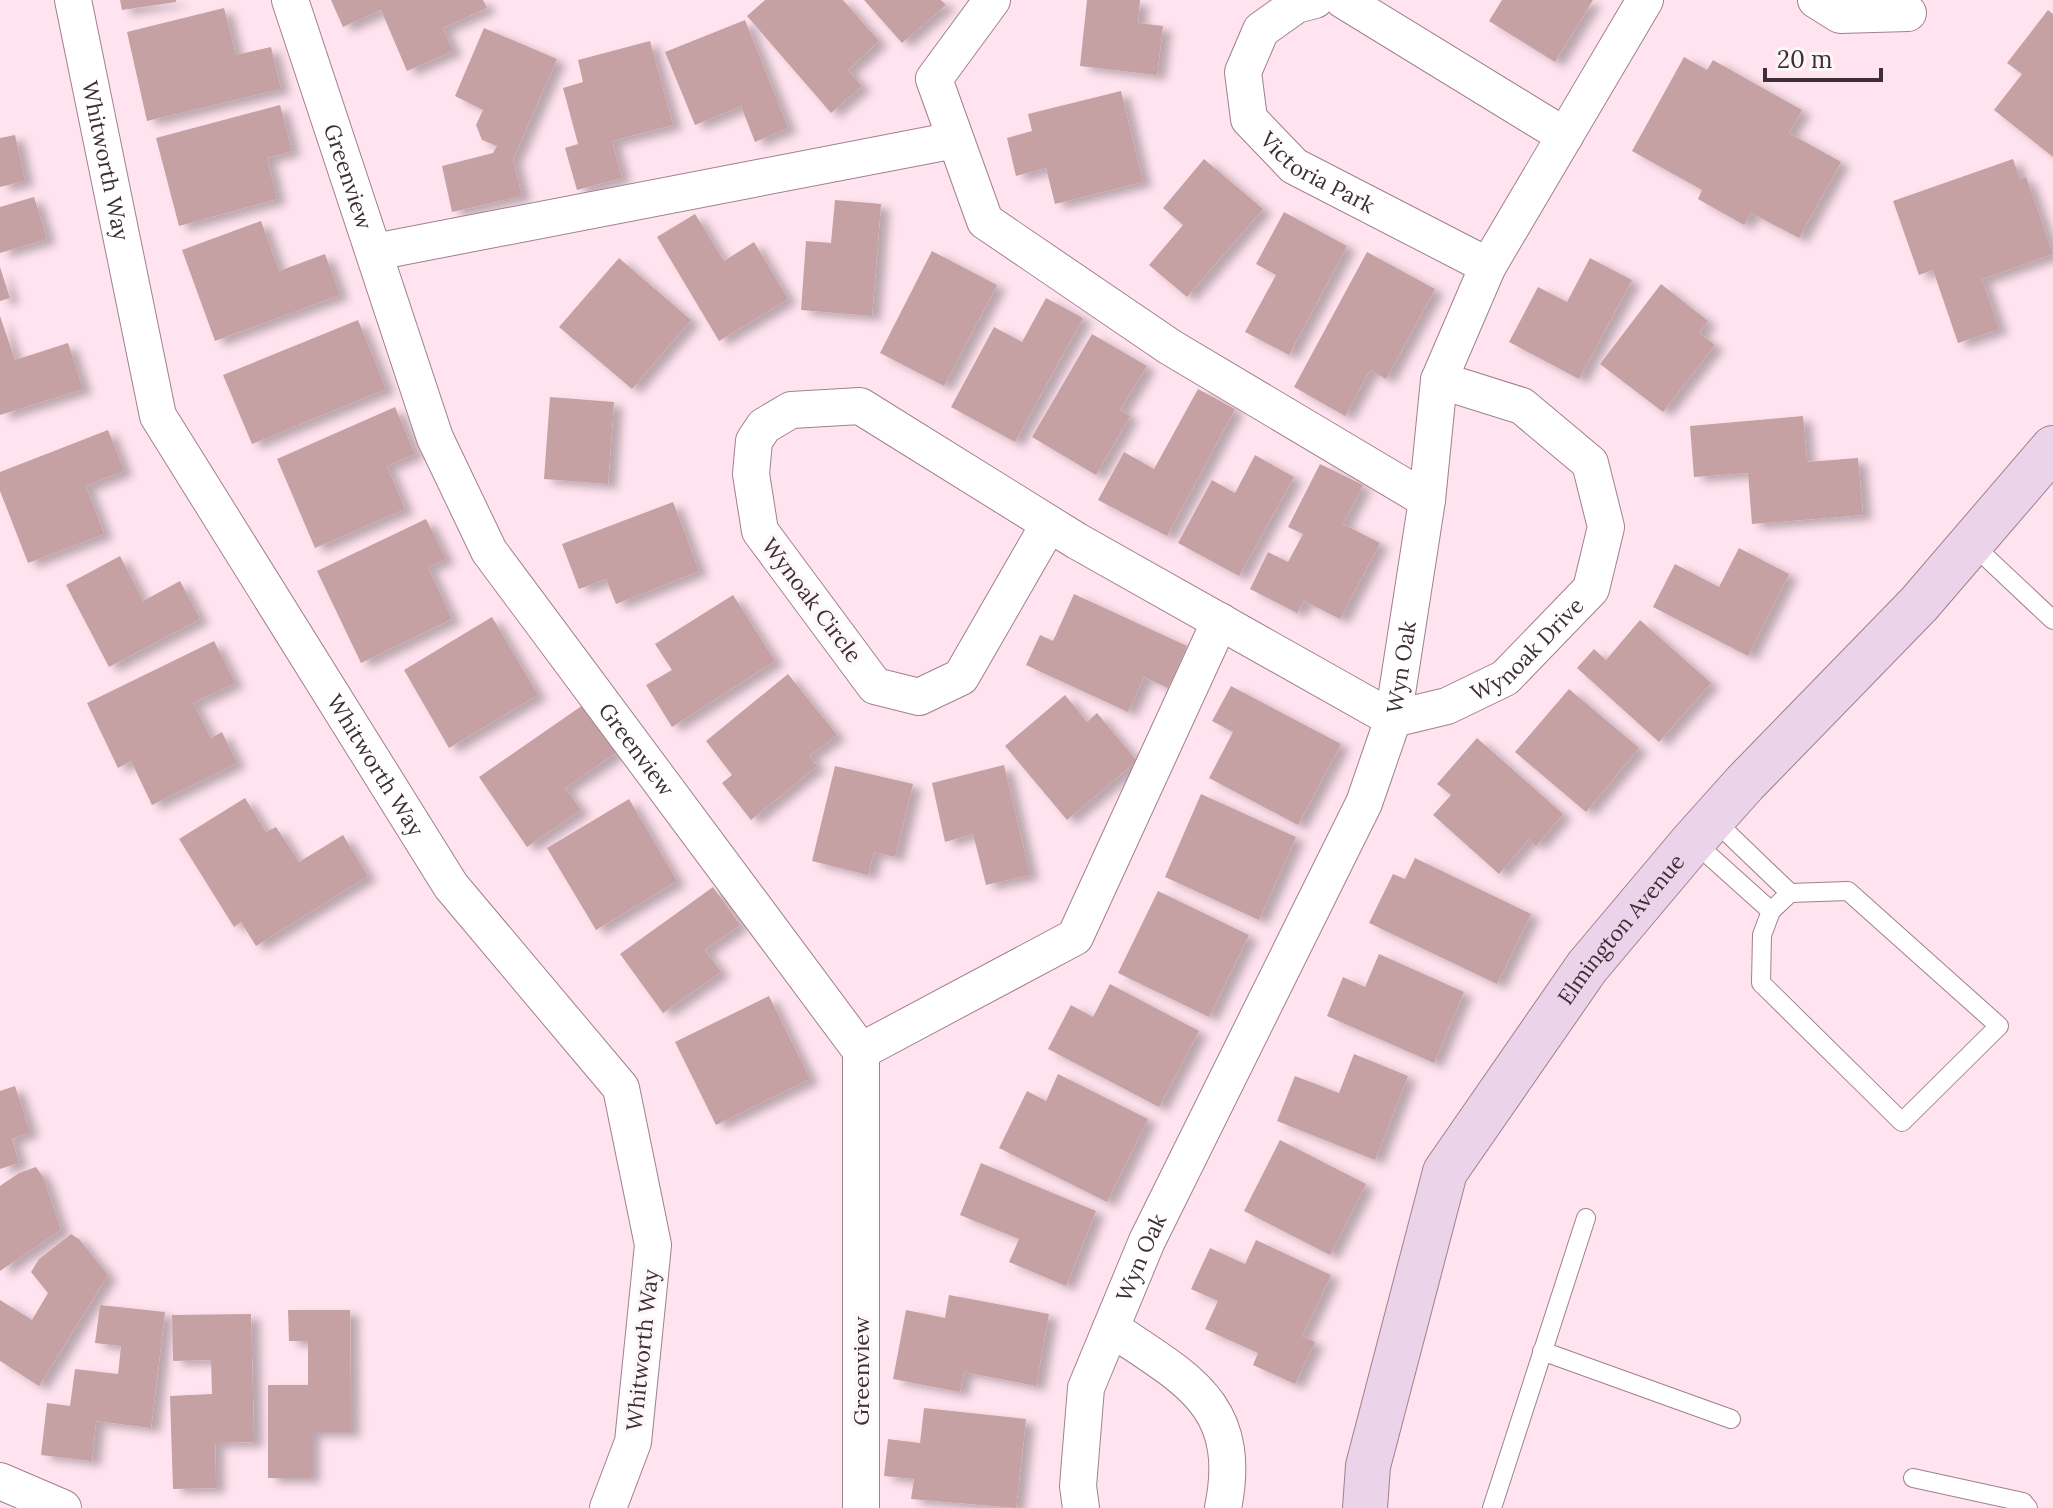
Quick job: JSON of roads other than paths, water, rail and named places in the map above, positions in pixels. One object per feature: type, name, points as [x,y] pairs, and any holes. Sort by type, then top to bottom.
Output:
[{"type":"street","name":"Whitworth Way","points":[[73,0],[158,416],[451,886],[621,1088],[653,1245],[633,1442],[608,1508]]},
{"type":"street","name":"Greenview","points":[[290,0],[435,438],[489,551],[861,1051],[861,1508]]},
{"type":"street","points":[[992,0],[934,79],[985,221],[1170,347],[1427,500]]},
{"type":"street","name":"Victoria Park","points":[[1315,0],[1296,5],[1261,30],[1243,72],[1249,119],[1294,166],[1488,266]]},
{"type":"street","points":[[1343,0],[1565,136]]},
{"type":"street","name":"Wyn Oak","points":[[1081,1508],[1078,1486],[1086,1388],[1147,1241],[1364,803],[1393,719],[1427,500],[1439,380],[1488,266],[1645,0]]},
{"type":"street","points":[[1816,0],[1840,15],[1908,13]]},
{"type":"street","points":[[375,252],[955,140]]},
{"type":"street","name":"Wynoak Drive","points":[[1393,719],[1447,706],[1505,678],[1591,589],[1606,527],[1590,463],[1522,406],[1439,380]]},
{"type":"street","name":"Wynoak Circle","points":[[1049,524],[961,677],[919,697],[875,686],[760,531],[751,474],[754,441],[764,426],[791,410],[860,406],[1049,524],[1393,719]]},
{"type":"street","name":"Elmington Avenue","points":[[1365,1508],[1368,1466],[1445,1172],[1587,967],[1703,830],[1919,604],[2053,448]]},
{"type":"street","points":[[861,1051],[1075,937],[1220,621]]},
{"type":"street","name":"Wyn Oak","points":[[1111,1328],[1185,1379],[1211,1408],[1227,1441],[1228,1486],[1223,1508]]},
{"type":"street","points":[[0,1481],[63,1508]]},
{"type":"lane","points":[[1971,543],[2053,620]]},
{"type":"lane","points":[[1703,830],[1790,893],[1848,891],[1999,1026],[1902,1122],[1761,983],[1762,935],[1771,911],[1790,893]]},
{"type":"lane","points":[[1703,830],[1771,911]]},
{"type":"lane","points":[[1492,1508],[1586,1218]]},
{"type":"lane","points":[[1542,1351],[1731,1419]]},
{"type":"lane","points":[[1913,1478],[2023,1502],[2028,1508]]}]
